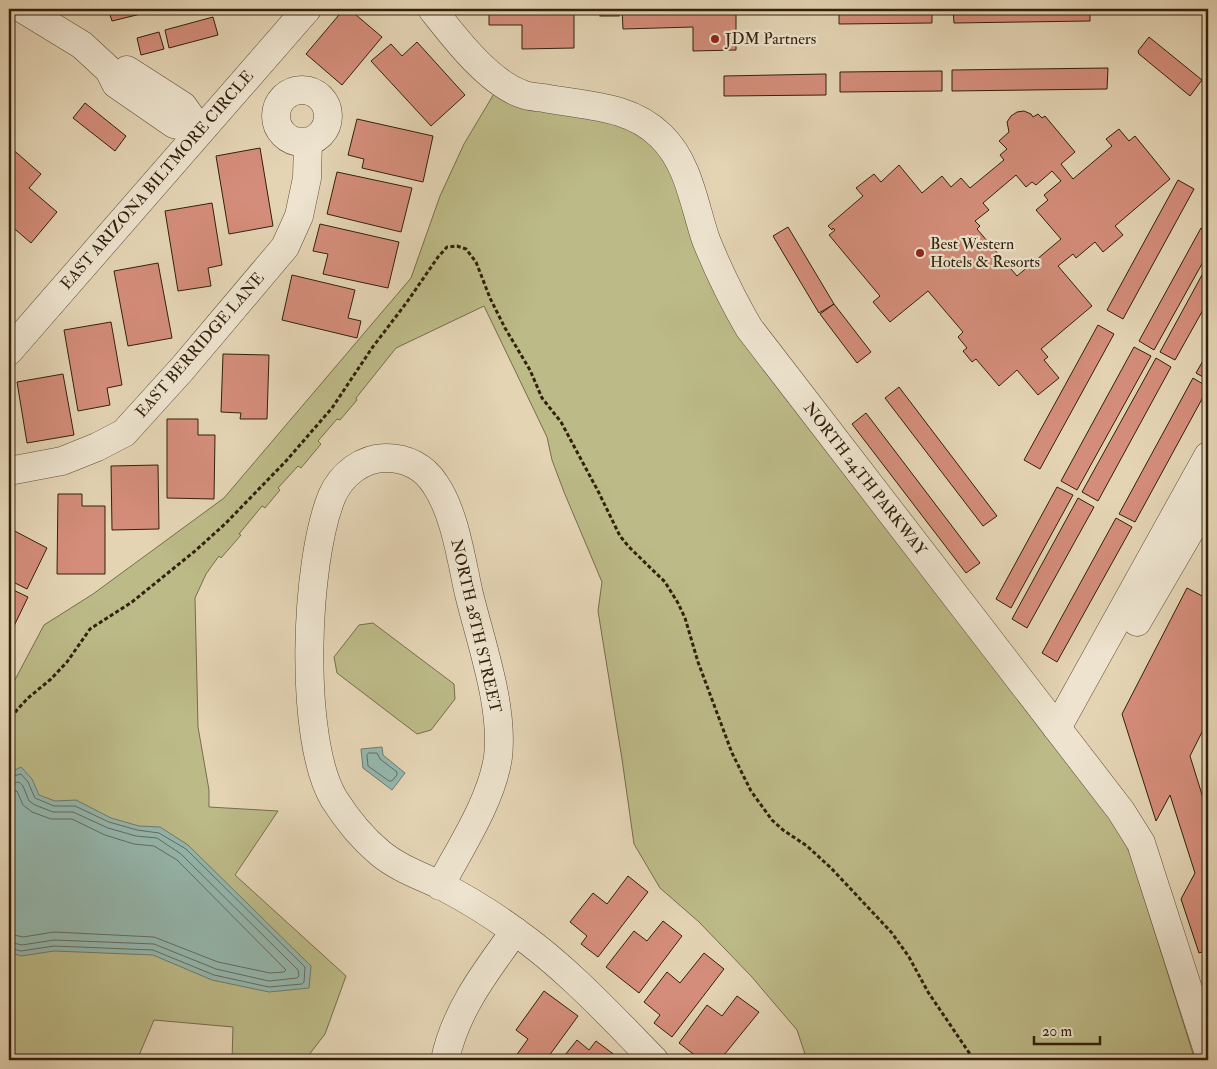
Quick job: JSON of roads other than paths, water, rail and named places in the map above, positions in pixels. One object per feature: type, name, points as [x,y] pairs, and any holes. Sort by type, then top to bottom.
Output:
[{"type":"street","points":[[23,9],[82,45],[109,70],[125,69],[183,106],[200,130]]},
{"type":"street","name":"EAST ARIZONA BILTMORE CIRCLE","points":[[9,351],[307,9]]},
{"type":"street","name":"NORTH 24TH PARKWAY","points":[[432,9],[473,59],[498,80],[522,94],[617,111],[635,117],[661,136],[676,156],[688,181],[706,239],[729,294],[750,328],[1121,811],[1141,843],[1208,1052]]},
{"type":"street","name":"EAST BERRIDGE LANE","points":[[9,472],[62,462],[97,448],[124,433],[182,369],[285,247],[300,216],[307,178],[308,142]]},
{"type":"street","points":[[1063,736],[1208,456]]},
{"type":"street","name":"NORTH 28TH STREET","points":[[387,458],[408,462],[422,469],[434,483],[445,501],[472,602],[498,716],[498,755],[494,775],[484,804],[440,886],[409,872],[380,853],[350,822],[333,797],[321,770],[316,742],[310,676],[312,585],[332,494],[349,472],[366,461],[387,458]]},
{"type":"street","points":[[1063,736],[1145,608],[1208,500]]},
{"type":"street","points":[[440,886],[478,906],[515,931],[576,980],[654,1060]]},
{"type":"street","points":[[445,1060],[458,1021],[473,990],[515,931]]},
{"type":"water","points":[[382,747],[383,755],[405,773],[392,790],[363,768],[361,749]]},
{"type":"water","points":[[21,767],[32,779],[39,795],[55,801],[76,800],[111,818],[139,826],[160,827],[188,845],[311,966],[309,988],[269,992],[212,980],[153,955],[54,951],[21,956],[9,952],[9,773]]},
{"type":"place","name":"JDM Partners","points":[[715,39]]},
{"type":"place","name":"Best Western Hotels & Resorts","points":[[920,253]]}]
